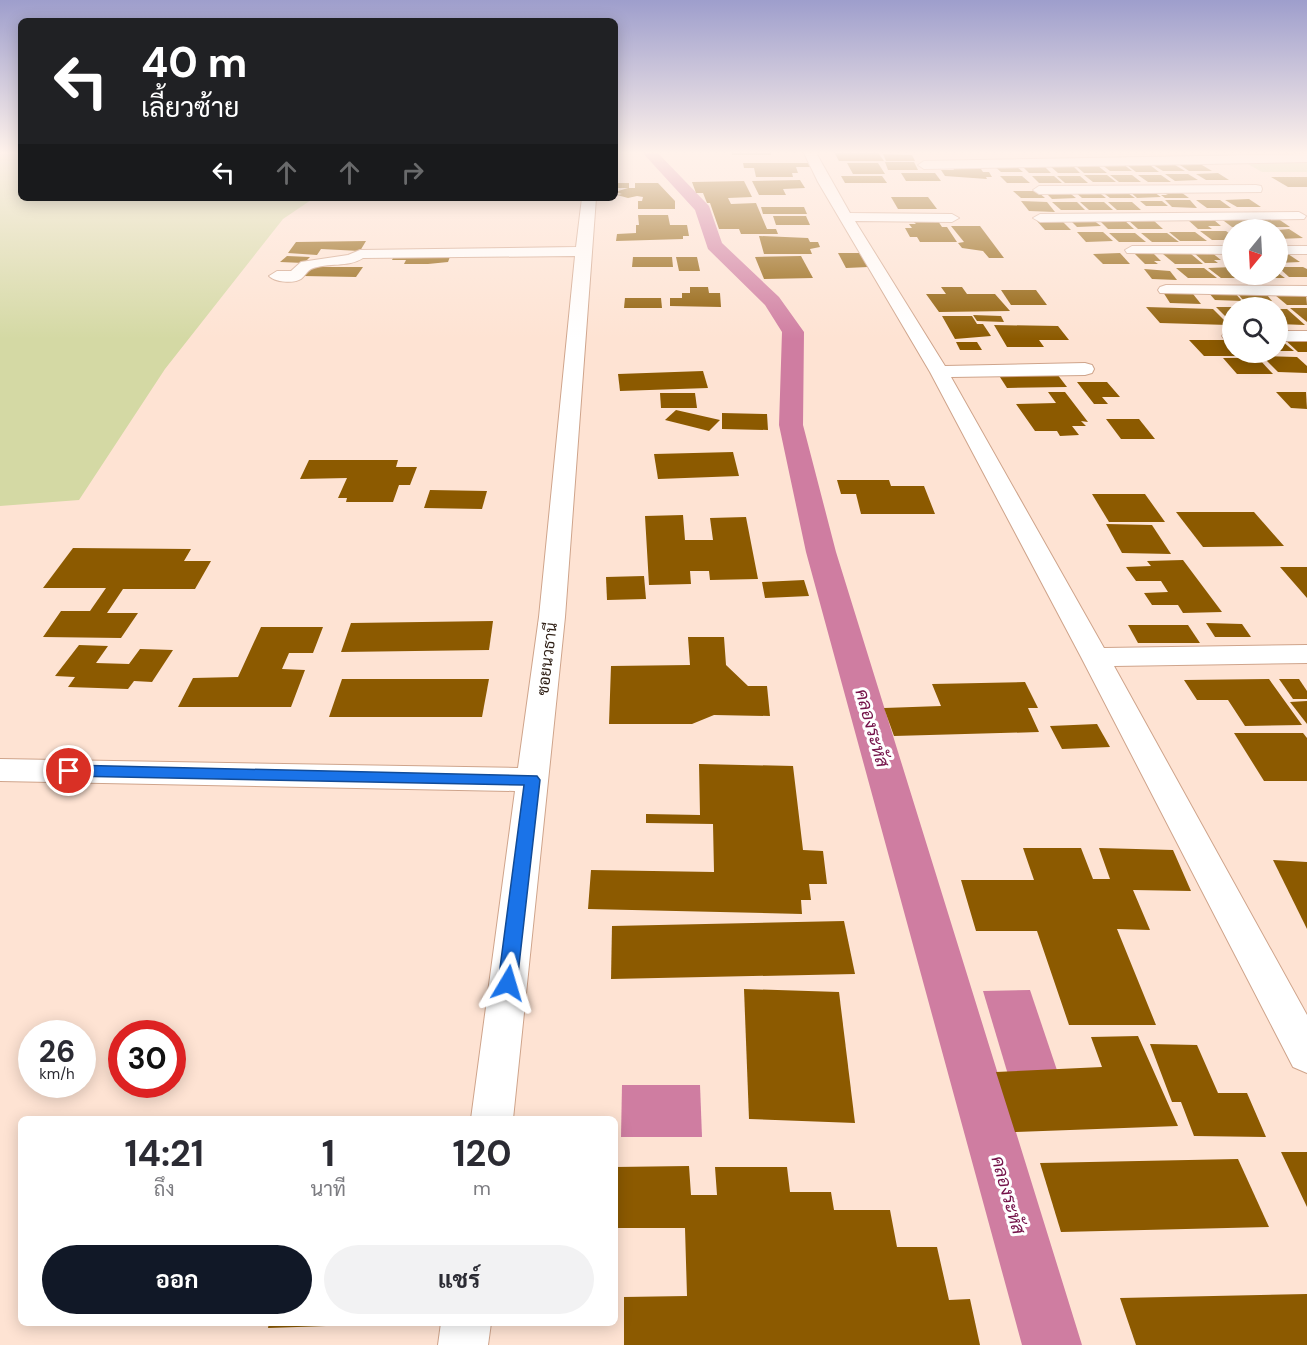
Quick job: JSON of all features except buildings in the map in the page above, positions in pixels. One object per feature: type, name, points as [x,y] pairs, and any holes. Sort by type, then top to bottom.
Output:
[{"type":"street","name":"ซอยนวธานี","points":[[492,1116],[552,617],[588,214]]},
{"type":"street","points":[[844,214],[939,372],[1095,657],[1307,1054]]},
{"type":"street","points":[[846,217],[952,218]]},
{"type":"street","points":[[1041,218],[1303,219]]},
{"type":"street","points":[[1132,250],[1222,250]]},
{"type":"street","points":[[1288,250],[1307,250]]},
{"type":"street","points":[[277,276],[295,276],[306,265],[352,259],[360,254],[583,251]]},
{"type":"street","points":[[1166,290],[1307,291]]},
{"type":"street","points":[[1288,336],[1307,336]]},
{"type":"street","points":[[939,372],[1085,369]]},
{"type":"street","points":[[1095,657],[1307,654]]},
{"type":"street","points":[[0,770],[532,780]]},
{"type":"street","points":[[463,1345],[466,1326]]},
{"type":"green space","points":[[0,214],[291,214],[283,219],[165,369],[79,500],[0,506]]},
{"type":"shaded area","points":[[1030,990],[1063,1088],[1012,1088],[983,991]]},
{"type":"shaded area","points":[[622,1085],[700,1085],[702,1137],[621,1137]]},
{"type":"waterway","name":"คลองระหัส","points":[[704,214],[714,245],[772,301],[793,332],[791,425],[821,552],[1052,1345]]},
{"type":"route","points":[[69,771],[532,780],[508,983]]}]
